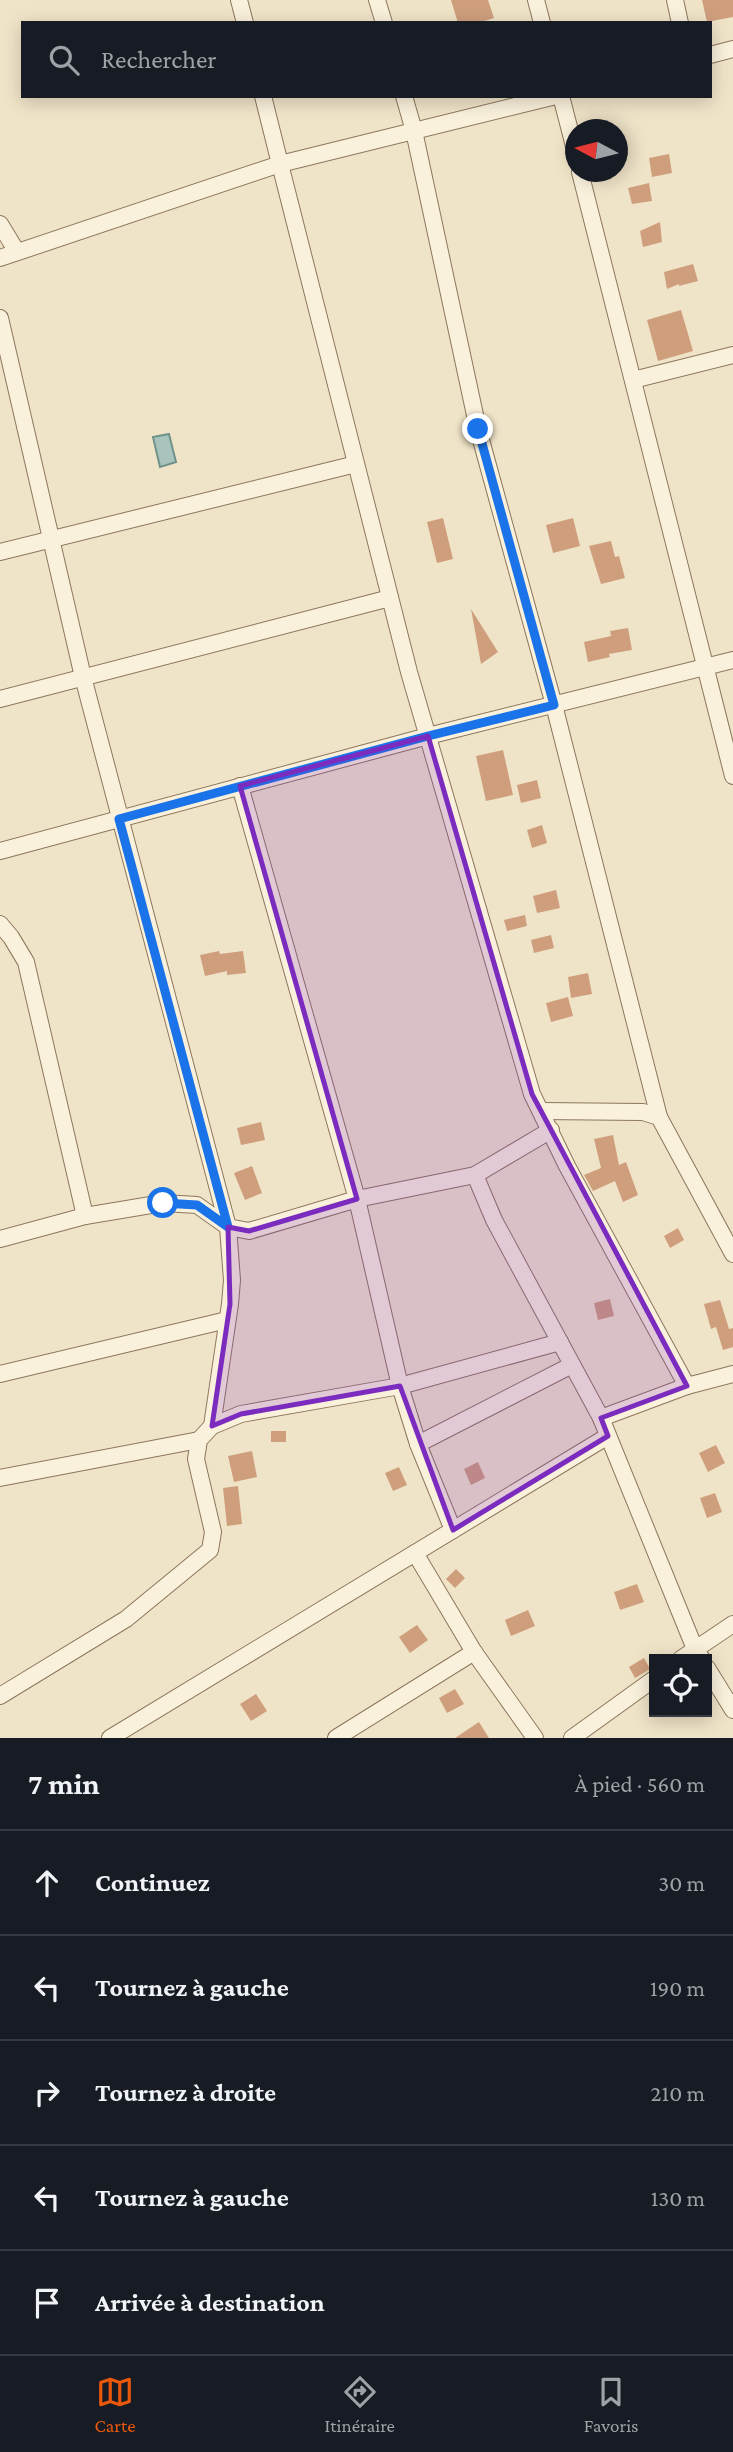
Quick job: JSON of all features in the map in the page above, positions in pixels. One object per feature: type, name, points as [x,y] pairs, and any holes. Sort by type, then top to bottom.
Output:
[{"type":"street","points":[[239,0],[244,21]]},
{"type":"street","points":[[377,0],[383,21]]},
{"type":"street","points":[[536,0],[541,21]]},
{"type":"street","points":[[675,0],[680,21]]},
{"type":"street","points":[[712,54],[733,49]]},
{"type":"street","points":[[264,98],[390,598],[532,1094],[567,1166],[687,1387]]},
{"type":"street","points":[[405,98],[478,429],[554,705],[659,1117],[733,1254]]},
{"type":"street","points":[[0,258],[280,164],[551,98]]},
{"type":"street","points":[[560,98],[566,119]]},
{"type":"street","points":[[583,182],[733,776]]},
{"type":"street","points":[[0,224],[17,252]]},
{"type":"street","points":[[0,318],[83,677],[228,1227],[232,1280],[212,1426]]},
{"type":"street","points":[[633,380],[733,355]]},
{"type":"street","points":[[0,552],[356,464]]},
{"type":"street","points":[[0,699],[390,598]]},
{"type":"street","points":[[0,851],[428,736],[733,660]]},
{"type":"street","points":[[240,786],[357,1199],[400,1386],[418,1444],[453,1530]]},
{"type":"street","points":[[0,924],[26,962],[85,1216]]},
{"type":"street","points":[[541,1111],[643,1112],[659,1117]]},
{"type":"street","points":[[0,1240],[85,1216],[163,1203],[197,1205],[228,1227],[249,1231],[357,1199],[475,1175],[551,1130]]},
{"type":"street","points":[[475,1175],[494,1220],[601,1418],[698,1654],[733,1625]]},
{"type":"street","points":[[0,1374],[227,1320]]},
{"type":"street","points":[[0,1696],[126,1619],[210,1550],[213,1531],[196,1459],[199,1440],[212,1426],[241,1414],[400,1386],[560,1342]]},
{"type":"street","points":[[418,1444],[572,1365]]},
{"type":"street","points":[[601,1418],[687,1387],[733,1374]]},
{"type":"street","points":[[110,1738],[608,1436]]},
{"type":"street","points":[[0,1478],[199,1440]]},
{"type":"street","points":[[415,1553],[474,1652],[535,1738]]},
{"type":"street","points":[[336,1738],[474,1652]]},
{"type":"street","points":[[712,1676],[733,1710]]},
{"type":"street","points":[[572,1738],[649,1683]]},
{"type":"highlighted area","points":[[428,736],[532,1094],[687,1386],[601,1418],[608,1436],[453,1530],[400,1386],[241,1414],[212,1426],[230,1304],[228,1227],[249,1231],[357,1199],[240,786]]},
{"type":"water","points":[[169,434],[176,462],[160,467],[153,437]]},
{"type":"building","points":[[451,0],[488,0],[494,18],[484,21],[457,21]]},
{"type":"building","points":[[702,0],[733,0],[733,17],[707,21]]},
{"type":"building","points":[[669,154],[672,173],[652,177],[649,158]]},
{"type":"building","points":[[649,183],[652,201],[632,204],[628,188]]},
{"type":"building","points":[[660,222],[662,242],[643,247],[640,231]]},
{"type":"building","points":[[693,264],[698,281],[667,289],[664,272]]},
{"type":"building","points":[[681,310],[693,351],[658,361],[647,320]]},
{"type":"building","points":[[443,518],[453,559],[437,563],[427,522]]},
{"type":"building","points":[[573,518],[580,546],[553,553],[546,525]]},
{"type":"building","points":[[611,541],[615,557],[619,556],[625,578],[601,584],[589,546]]},
{"type":"building","points":[[471,609],[498,652],[481,664]]},
{"type":"building","points":[[628,628],[632,650],[609,654],[610,657],[588,662],[584,642],[611,636],[610,631]]},
{"type":"building","points":[[503,750],[513,795],[486,801],[476,756]]},
{"type":"building","points":[[537,780],[541,798],[521,803],[517,785]]},
{"type":"building","points":[[542,825],[547,843],[532,848],[527,830]]},
{"type":"building","points":[[556,890],[560,908],[537,913],[533,896]]},
{"type":"building","points":[[525,915],[527,926],[507,931],[504,920]]},
{"type":"building","points":[[551,935],[554,948],[534,953],[531,940]]},
{"type":"building","points":[[219,951],[220,954],[243,951],[246,973],[227,975],[227,971],[205,976],[200,955]]},
{"type":"building","points":[[588,973],[592,994],[571,998],[568,977]]},
{"type":"building","points":[[568,997],[573,1016],[551,1022],[546,1003]]},
{"type":"building","points":[[261,1122],[265,1140],[241,1145],[237,1128]]},
{"type":"building","points":[[613,1135],[619,1165],[626,1162],[638,1195],[623,1202],[615,1181],[593,1191],[584,1175],[601,1168],[594,1139]]},
{"type":"building","points":[[252,1166],[262,1193],[245,1200],[234,1173]]},
{"type":"building","points":[[678,1228],[684,1240],[670,1248],[664,1236]]},
{"type":"building","points":[[610,1299],[614,1316],[598,1320],[594,1303]]},
{"type":"building","points":[[720,1300],[729,1329],[733,1328],[733,1347],[723,1350],[716,1327],[711,1329],[704,1304]]},
{"type":"building","points":[[271,1431],[286,1431],[286,1442],[271,1442]]},
{"type":"building","points":[[716,1445],[725,1463],[708,1472],[699,1453]]},
{"type":"building","points":[[252,1451],[257,1477],[234,1482],[228,1456]]},
{"type":"building","points":[[478,1462],[485,1478],[471,1485],[464,1469]]},
{"type":"building","points":[[399,1467],[407,1485],[393,1491],[385,1473]]},
{"type":"building","points":[[238,1486],[242,1524],[227,1526],[223,1488]]},
{"type":"building","points":[[715,1493],[722,1512],[707,1518],[700,1498]]},
{"type":"building","points":[[456,1569],[465,1578],[455,1588],[446,1579]]},
{"type":"building","points":[[637,1584],[644,1602],[620,1610],[614,1592]]},
{"type":"building","points":[[528,1610],[535,1626],[511,1636],[505,1620]]},
{"type":"building","points":[[417,1625],[428,1640],[410,1653],[399,1637]]},
{"type":"building","points":[[644,1658],[649,1670],[635,1678],[629,1667]]},
{"type":"building","points":[[455,1689],[464,1704],[447,1713],[439,1698]]},
{"type":"building","points":[[256,1694],[267,1711],[251,1721],[240,1704]]},
{"type":"building","points":[[479,1722],[489,1738],[455,1738]]},
{"type":"route","points":[[163,1203],[197,1205],[228,1227],[119,819],[554,705],[478,429]]}]
